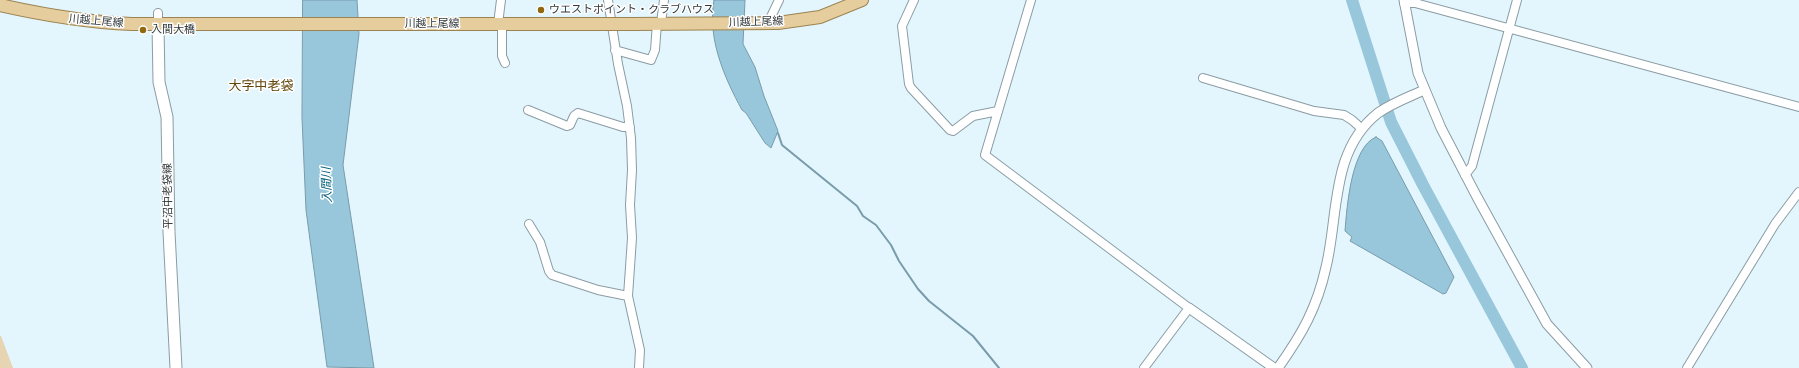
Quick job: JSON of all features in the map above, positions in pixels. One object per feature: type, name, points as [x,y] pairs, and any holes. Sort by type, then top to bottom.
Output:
[{"type":"main road","name":"川越上尾線","points":[[0,5],[47,16],[73,20],[113,23],[161,21],[711,24],[768,23],[820,17],[862,0]]},
{"type":"main road","name":"平沼中老袋線","points":[[161,21],[159,78],[167,117],[169,232],[176,368]]},
{"type":"street","points":[[501,0],[497,24],[502,56],[505,63]]},
{"type":"street","points":[[608,0],[615,50],[630,127],[632,155],[630,205],[632,238],[628,296],[640,350],[639,368]]},
{"type":"street","points":[[615,50],[651,60],[655,50],[664,0]]},
{"type":"street","points":[[768,23],[779,0]]},
{"type":"street","points":[[914,0],[902,26],[911,88],[950,130],[953,131],[973,116],[998,111]]},
{"type":"street","points":[[1032,0],[984,155],[1189,308],[1274,368]]},
{"type":"street","points":[[1465,175],[1472,166],[1517,0]]},
{"type":"street","points":[[1587,368],[1547,324],[1440,128],[1418,73],[1404,1],[1799,107]]},
{"type":"street","points":[[1203,78],[1314,111],[1344,115],[1362,129]]},
{"type":"street","points":[[1278,368],[1300,337],[1314,307],[1327,266],[1345,159],[1362,129],[1380,112],[1393,104],[1424,90]]},
{"type":"street","points":[[528,110],[567,126],[570,125],[574,116],[578,113],[623,127],[630,127]]},
{"type":"street","points":[[1687,368],[1775,224],[1799,192]]},
{"type":"street","points":[[529,224],[540,242],[549,271],[552,275],[598,290],[628,296]]},
{"type":"street","points":[[1144,368],[1189,308]]},
{"type":"shaded area","points":[[1,336],[13,368],[0,368]]},
{"type":"water","name":"入間川","points":[[303,0],[357,0],[359,34],[343,165],[374,368],[327,367],[306,210],[302,118]]},
{"type":"water","points":[[714,0],[745,0],[743,44],[755,67],[764,96],[778,131],[771,148],[765,143],[746,113],[742,110],[723,71],[715,43],[713,29],[712,14]]},
{"type":"water","points":[[1376,137],[1382,141],[1454,277],[1446,293],[1443,294],[1350,241],[1352,237],[1345,231],[1349,193],[1356,165],[1361,153],[1368,143]]},
{"type":"waterway","points":[[1352,0],[1391,122],[1423,185],[1522,368]]},
{"type":"waterway","points":[[778,133],[782,145],[857,206],[863,216],[876,225],[891,245],[899,261],[918,289],[929,301],[973,336],[999,368]]},
{"type":"place","name":"ウエストポイント・クラブハウス","points":[[541,10]]},
{"type":"place","name":"入間大橋","points":[[143,30]]},
{"type":"district","name":"大字中老袋","points":[[261,86]]}]
